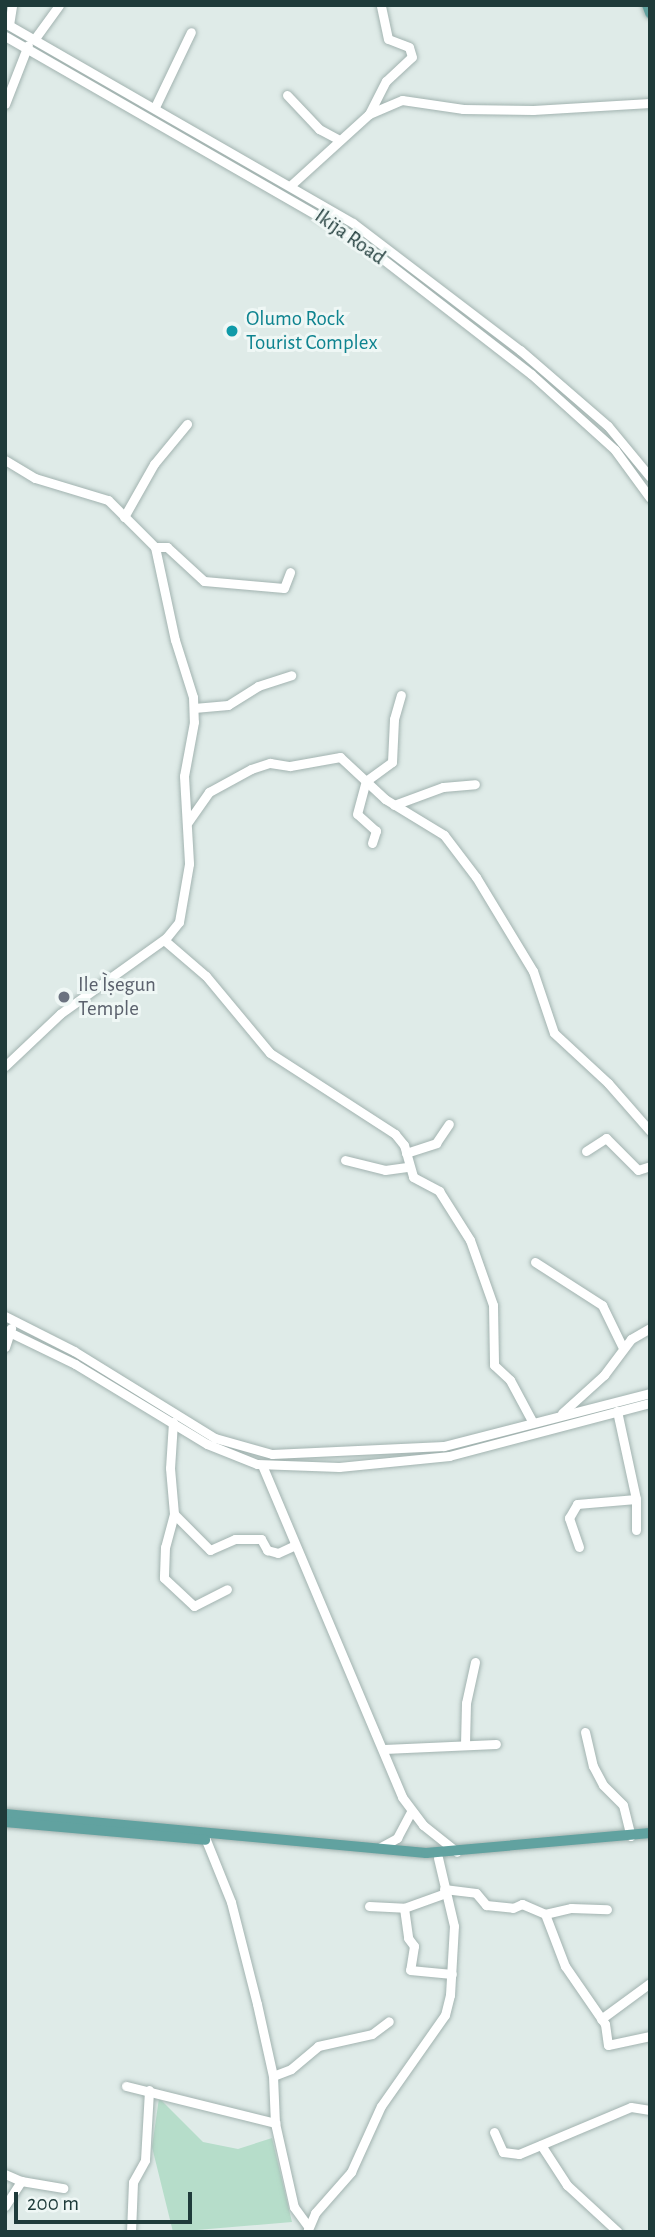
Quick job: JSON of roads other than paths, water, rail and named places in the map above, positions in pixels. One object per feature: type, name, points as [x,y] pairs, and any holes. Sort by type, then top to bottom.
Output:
[{"type":"main road","points":[[646,5],[650,13]]},
{"type":"main road","points":[[5,1814],[374,1849],[457,1852],[650,1833]]},
{"type":"main road","points":[[5,1822],[438,1858],[650,1839]]},
{"type":"street","points":[[7,24],[12,5]]},
{"type":"street","points":[[36,37],[59,5]]},
{"type":"street","points":[[369,114],[386,81],[412,57],[409,47],[388,39],[381,5]]},
{"type":"street","name":"Ikija Road","points":[[7,24],[36,37],[353,223],[520,350],[608,426],[650,477]]},
{"type":"street","points":[[155,107],[191,32]]},
{"type":"street","name":"Ikija Road","points":[[5,36],[28,45],[353,236],[531,373],[615,450],[650,498]]},
{"type":"street","points":[[5,104],[28,45]]},
{"type":"street","points":[[287,95],[319,129],[338,139]]},
{"type":"street","points":[[291,185],[338,139],[369,114],[402,100],[463,109],[533,110],[650,103]]},
{"type":"street","points":[[124,517],[154,464],[187,424]]},
{"type":"street","points":[[5,460],[35,478],[108,500],[155,547],[194,708],[184,776],[188,822],[183,914],[164,940],[60,1014],[5,1066]]},
{"type":"street","points":[[155,547],[167,547],[204,581],[284,588],[290,572]]},
{"type":"street","points":[[194,708],[228,705],[258,686],[291,675]]},
{"type":"street","points":[[372,843],[376,831],[357,814],[366,781],[392,762],[394,719],[401,695]]},
{"type":"street","points":[[188,822],[209,792],[270,763],[290,766],[339,757],[394,805],[444,835],[476,877],[533,971],[554,1033],[608,1083],[650,1131]]},
{"type":"street","points":[[394,805],[443,787],[475,783]]},
{"type":"street","points":[[164,940],[206,976],[270,1053],[304,1078],[383,1124],[406,1153],[407,1167],[413,1177],[439,1191],[470,1240],[493,1305],[494,1365],[510,1380],[532,1421]]},
{"type":"street","points":[[406,1153],[436,1143],[449,1124]]},
{"type":"street","points":[[586,1151],[606,1138],[635,1168],[650,1166]]},
{"type":"street","points":[[345,1160],[385,1170],[407,1167]]},
{"type":"street","points":[[536,1262],[602,1306],[623,1348]]},
{"type":"street","points":[[5,1347],[9,1318],[215,1438],[272,1454],[444,1446],[650,1403]]},
{"type":"street","points":[[562,1413],[604,1376],[623,1348],[650,1328]]},
{"type":"street","points":[[8,1331],[224,1452],[262,1465],[339,1467],[449,1456],[510,1434],[532,1421],[650,1393]]},
{"type":"street","points":[[617,1411],[636,1499],[636,1530]]},
{"type":"street","points":[[173,1422],[170,1468],[174,1514],[165,1547],[164,1578],[194,1606],[227,1589]]},
{"type":"street","points":[[262,1465],[332,1638],[411,1812],[457,1852]]},
{"type":"street","points":[[579,1548],[569,1518],[571,1509],[618,1497],[636,1499]]},
{"type":"street","points":[[174,1514],[210,1550],[235,1539],[261,1539],[267,1550],[278,1553],[293,1546]]},
{"type":"street","points":[[465,1744],[466,1703],[475,1662]]},
{"type":"street","points":[[585,1732],[593,1766],[603,1785],[624,1805],[631,1836]]},
{"type":"street","points":[[384,1749],[496,1744]]},
{"type":"street","points":[[374,1849],[397,1838],[411,1812]]},
{"type":"street","points":[[206,1840],[231,1902],[273,2076],[275,2123],[294,2207],[308,2229],[351,2172],[381,2106],[432,2038],[445,2015],[452,1974],[454,1926],[438,1858]]},
{"type":"street","points":[[369,1906],[404,1908],[445,1891],[476,1893],[486,1905],[513,1908],[522,1904],[545,1914],[571,1908],[607,1909]]},
{"type":"street","points":[[404,1908],[408,1938],[414,1946],[410,1970],[452,1974]]},
{"type":"street","points":[[545,1914],[565,1966],[601,2019],[608,2045],[650,2036]]},
{"type":"street","points":[[601,2019],[650,1983]]},
{"type":"street","points":[[273,2076],[291,2069],[318,2046],[372,2034],[389,2021]]},
{"type":"street","points":[[126,2086],[275,2123]]},
{"type":"street","points":[[131,2232],[133,2182],[145,2160],[149,2090]]},
{"type":"street","points":[[494,2132],[503,2152],[509,2155],[541,2145],[631,2107],[650,2110]]},
{"type":"street","points":[[541,2145],[567,2185],[618,2231]]},
{"type":"street","points":[[5,2174],[21,2181],[63,2188]]},
{"type":"street","points":[[5,2206],[21,2181]]},
{"type":"place","name":"Olumo Rock Tourist Complex","points":[[232,331]]},
{"type":"place","name":"Ile Ìṣegun Temple","points":[[64,997]]}]
